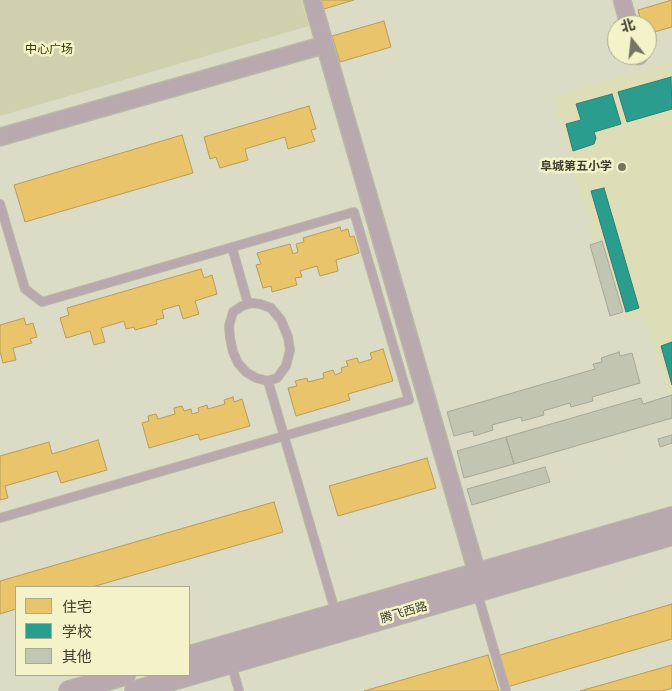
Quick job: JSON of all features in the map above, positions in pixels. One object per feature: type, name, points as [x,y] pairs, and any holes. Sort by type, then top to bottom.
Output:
[{"type":"street","points":[[312,0],[477,583]]},
{"type":"street","points":[[622,0],[627,15]]},
{"type":"street","points":[[0,137],[324,45]]},
{"type":"street","name":"腾飞西路","points":[[190,675],[477,583],[672,516]]},
{"type":"street","name":"腾飞西路","points":[[190,656],[336,614],[477,583],[672,536]]},
{"type":"street","points":[[69,691],[122,676]]},
{"type":"street","name":"腾飞西路","points":[[135,691],[186,676]]},
{"type":"lane","points":[[0,204],[25,289],[42,302],[354,212],[408,400],[0,518]]},
{"type":"lane","points":[[232,247],[248,304]]},
{"type":"lane","points":[[248,304],[260,304],[271,308],[281,320],[288,337],[290,350],[286,366],[277,378],[268,381],[256,378],[246,372],[232,352],[229,326],[233,312],[248,304]]},
{"type":"lane","points":[[268,381],[336,614]]},
{"type":"lane","points":[[477,583],[506,691]]},
{"type":"lane","points":[[231,663],[239,691]]},
{"type":"shaded area","name":"阜城第五小学","points":[[672,62],[672,392],[667,394],[644,315],[626,320],[603,239],[594,241],[552,96]]},
{"type":"green space","name":"中心广场","points":[[0,0],[301,0],[309,26],[0,116]]},
{"type":"building: 住宅","points":[[321,0],[354,0],[324,9]]},
{"type":"building: 住宅","points":[[672,0],[672,27],[657,31],[657,15],[639,15],[638,10]]},
{"type":"building: 住宅","points":[[384,21],[391,47],[340,62],[332,36]]},
{"type":"building: 住宅","points":[[309,106],[316,129],[311,130],[315,141],[288,149],[285,137],[245,149],[248,160],[220,168],[216,157],[210,159],[204,137]]},
{"type":"building: 住宅","points":[[182,135],[193,173],[25,222],[14,185]]},
{"type":"building: 住宅","points":[[340,227],[341,231],[348,229],[350,237],[354,236],[359,253],[336,260],[338,271],[320,276],[317,266],[300,271],[302,277],[295,278],[297,285],[272,292],[271,286],[263,288],[256,265],[261,264],[257,253],[290,244],[293,254],[298,252],[296,244],[304,242],[303,238]]},
{"type":"building: 住宅","points":[[201,269],[204,278],[212,275],[217,294],[195,301],[199,314],[183,319],[179,305],[162,310],[164,318],[156,320],[157,324],[135,330],[134,327],[126,329],[124,321],[101,328],[105,342],[94,345],[90,331],[66,338],[60,318],[69,315],[67,308]]},
{"type":"building: 住宅","points":[[24,318],[26,325],[33,323],[37,337],[30,339],[32,343],[13,348],[16,360],[3,363],[0,352],[0,325]]},
{"type":"building: 住宅","points":[[383,349],[393,381],[348,394],[350,400],[296,416],[288,388],[297,386],[295,381],[307,378],[308,382],[324,378],[323,373],[333,370],[335,375],[342,372],[341,368],[348,366],[346,361],[357,358],[359,363],[372,359],[370,353]]},
{"type":"building: 住宅","points":[[233,397],[234,402],[242,399],[250,426],[200,440],[198,434],[149,448],[142,423],[149,421],[148,416],[156,414],[158,419],[175,414],[174,408],[182,406],[184,411],[191,409],[192,414],[199,412],[198,408],[207,405],[208,409],[225,404],[224,400]]},
{"type":"building: 住宅","points":[[98,440],[107,470],[61,483],[57,471],[5,486],[8,498],[0,500],[0,456],[49,442],[52,454]]},
{"type":"building: 住宅","points":[[427,458],[436,488],[338,516],[329,486]]},
{"type":"building: 住宅","points":[[274,502],[283,532],[95,586],[15,586],[15,609],[0,614],[0,581]]},
{"type":"building: 住宅","points":[[672,604],[672,639],[507,687],[497,656]]},
{"type":"building: 住宅","points":[[488,655],[499,691],[364,691]]},
{"type":"building: 住宅","points":[[672,665],[672,688],[662,691],[580,691]]},
{"type":"building: 学校","points":[[671,77],[672,109],[627,122],[618,92]]},
{"type":"building: 学校","points":[[612,94],[621,124],[594,132],[596,138],[594,144],[573,151],[566,124],[581,120],[576,104]]},
{"type":"building: 学校","points":[[604,188],[639,308],[626,312],[591,191]]},
{"type":"building: 学校","points":[[672,342],[672,385],[661,346]]},
{"type":"building: 其他","points":[[602,241],[623,312],[610,316],[590,245]]},
{"type":"building: 其他","points":[[619,352],[620,356],[632,353],[640,383],[592,397],[593,401],[571,407],[570,403],[543,411],[544,415],[522,421],[521,417],[492,425],[493,430],[474,436],[473,431],[454,436],[447,412],[595,369],[593,364],[602,362],[601,358]]},
{"type":"building: 其他","points":[[672,395],[672,418],[514,464],[506,437],[641,398],[643,404]]},
{"type":"building: 其他","points":[[672,435],[672,443],[660,447],[658,439]]},
{"type":"building: 其他","points":[[506,437],[514,464],[464,478],[457,451]]},
{"type":"building: 其他","points":[[545,467],[550,482],[472,505],[467,489]]},
{"type":"place","name":"阜城第五小学","points":[[622,167]]}]
